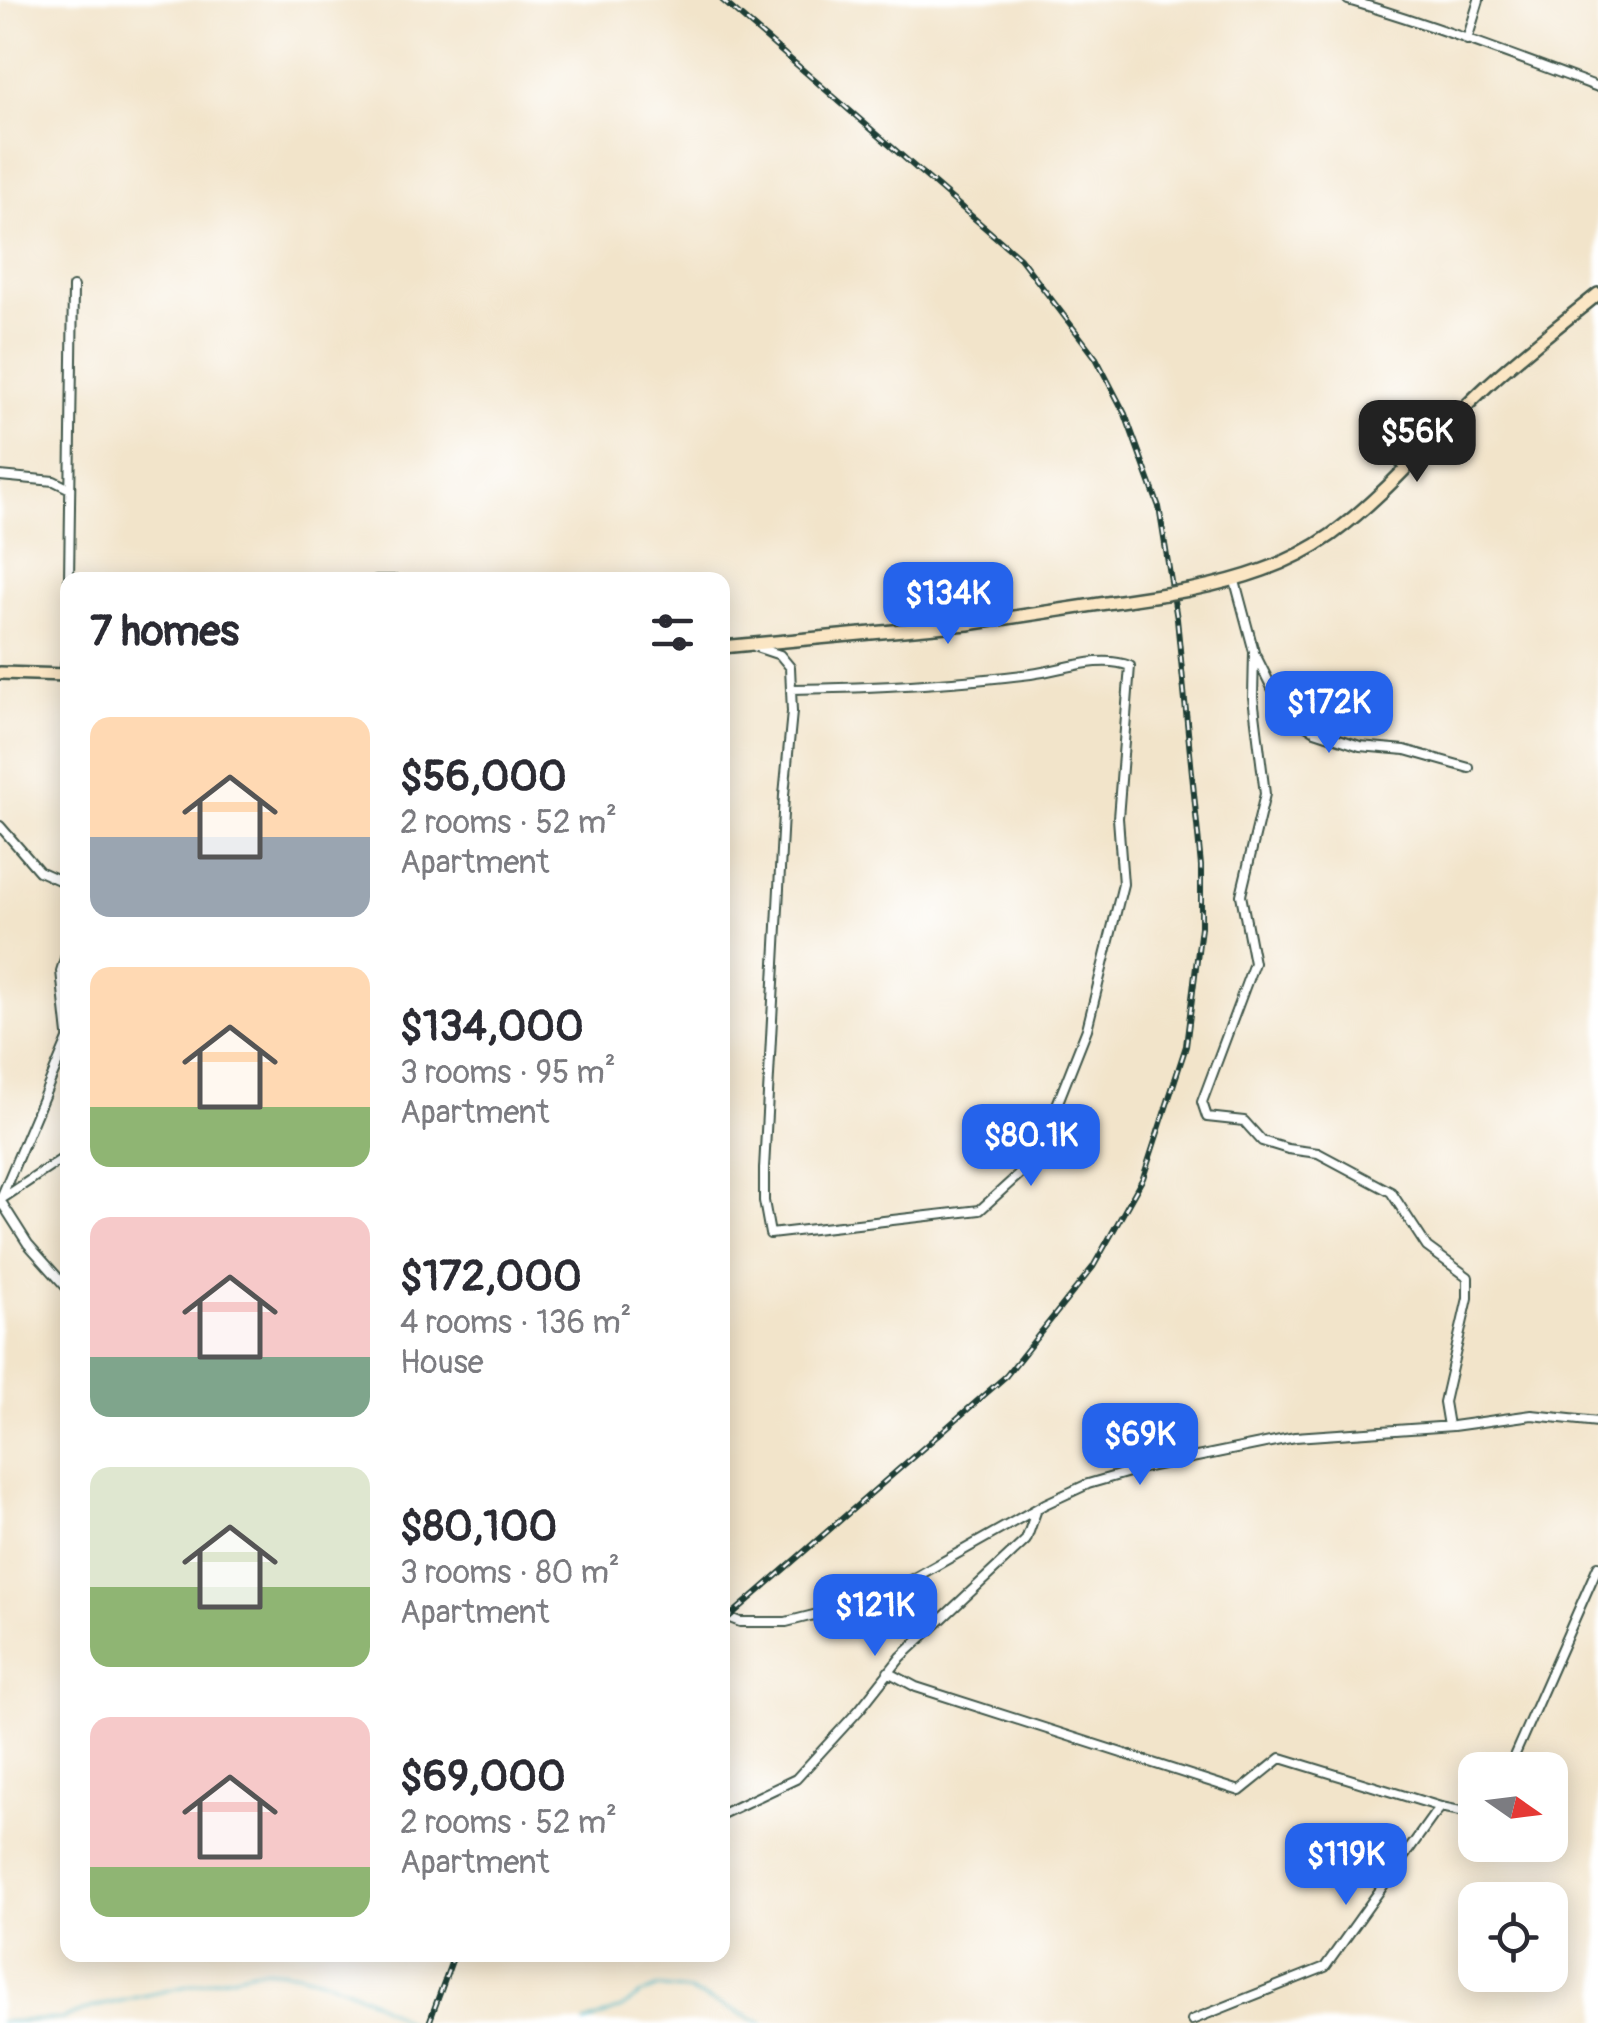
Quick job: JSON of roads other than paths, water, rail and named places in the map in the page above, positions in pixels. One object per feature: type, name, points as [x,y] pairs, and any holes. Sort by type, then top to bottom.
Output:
[{"type":"main road","points":[[730,646],[968,624],[1166,594],[1235,581],[1283,562],[1329,536],[1372,502],[1488,384],[1598,294]]},
{"type":"main road","points":[[0,673],[60,676]]},
{"type":"street","points":[[1348,0],[1443,28],[1598,88]]},
{"type":"street","points":[[1467,40],[1479,0]]},
{"type":"street","points":[[69,572],[74,288]]},
{"type":"street","points":[[0,476],[54,481],[70,489]]},
{"type":"street","points":[[1235,581],[1254,652],[1283,710],[1314,732],[1360,746],[1405,750],[1469,768]]},
{"type":"street","points":[[747,644],[780,655],[790,667],[792,689],[764,1168],[770,1234],[980,1210],[1035,1160],[1088,1029],[1123,884],[1118,818],[1130,666],[1114,660],[1032,674],[873,688],[792,689]]},
{"type":"street","points":[[1254,652],[1254,697],[1265,794],[1241,895],[1254,963],[1202,1102],[1207,1118],[1244,1121],[1262,1140],[1288,1150],[1318,1153],[1390,1192],[1427,1247],[1468,1278],[1468,1298],[1444,1402],[1448,1426]]},
{"type":"street","points":[[0,826],[39,871],[60,880]]},
{"type":"street","points":[[0,1200],[60,1056]]},
{"type":"street","points":[[0,1200],[60,1160]]},
{"type":"street","points":[[0,1200],[13,1224],[60,1280]]},
{"type":"street","points":[[730,1618],[740,1622],[786,1622],[878,1599],[1064,1494],[1118,1475],[1295,1437],[1448,1426],[1532,1415],[1598,1422]]},
{"type":"street","points":[[730,1810],[796,1779],[888,1672],[1026,1540],[1037,1509]]},
{"type":"street","points":[[1516,1752],[1594,1586],[1598,1566]]},
{"type":"street","points":[[888,1672],[916,1687],[1240,1790],[1281,1758],[1458,1810]]},
{"type":"street","points":[[1192,2020],[1325,1967],[1442,1807]]},
{"type":"waterway","points":[[0,2022],[63,2019],[90,2008],[262,1969],[282,1970],[339,1985],[408,2023]]},
{"type":"waterway","points":[[585,2023],[658,1987],[688,1991],[763,2023]]},
{"type":"railway","points":[[722,0],[1020,258],[1096,358],[1125,414],[1159,507],[1177,619],[1201,866],[1201,927],[1186,1046],[1143,1178],[1093,1267],[1006,1376],[730,1616]]},
{"type":"railway","points":[[429,2023],[451,1962]]}]
